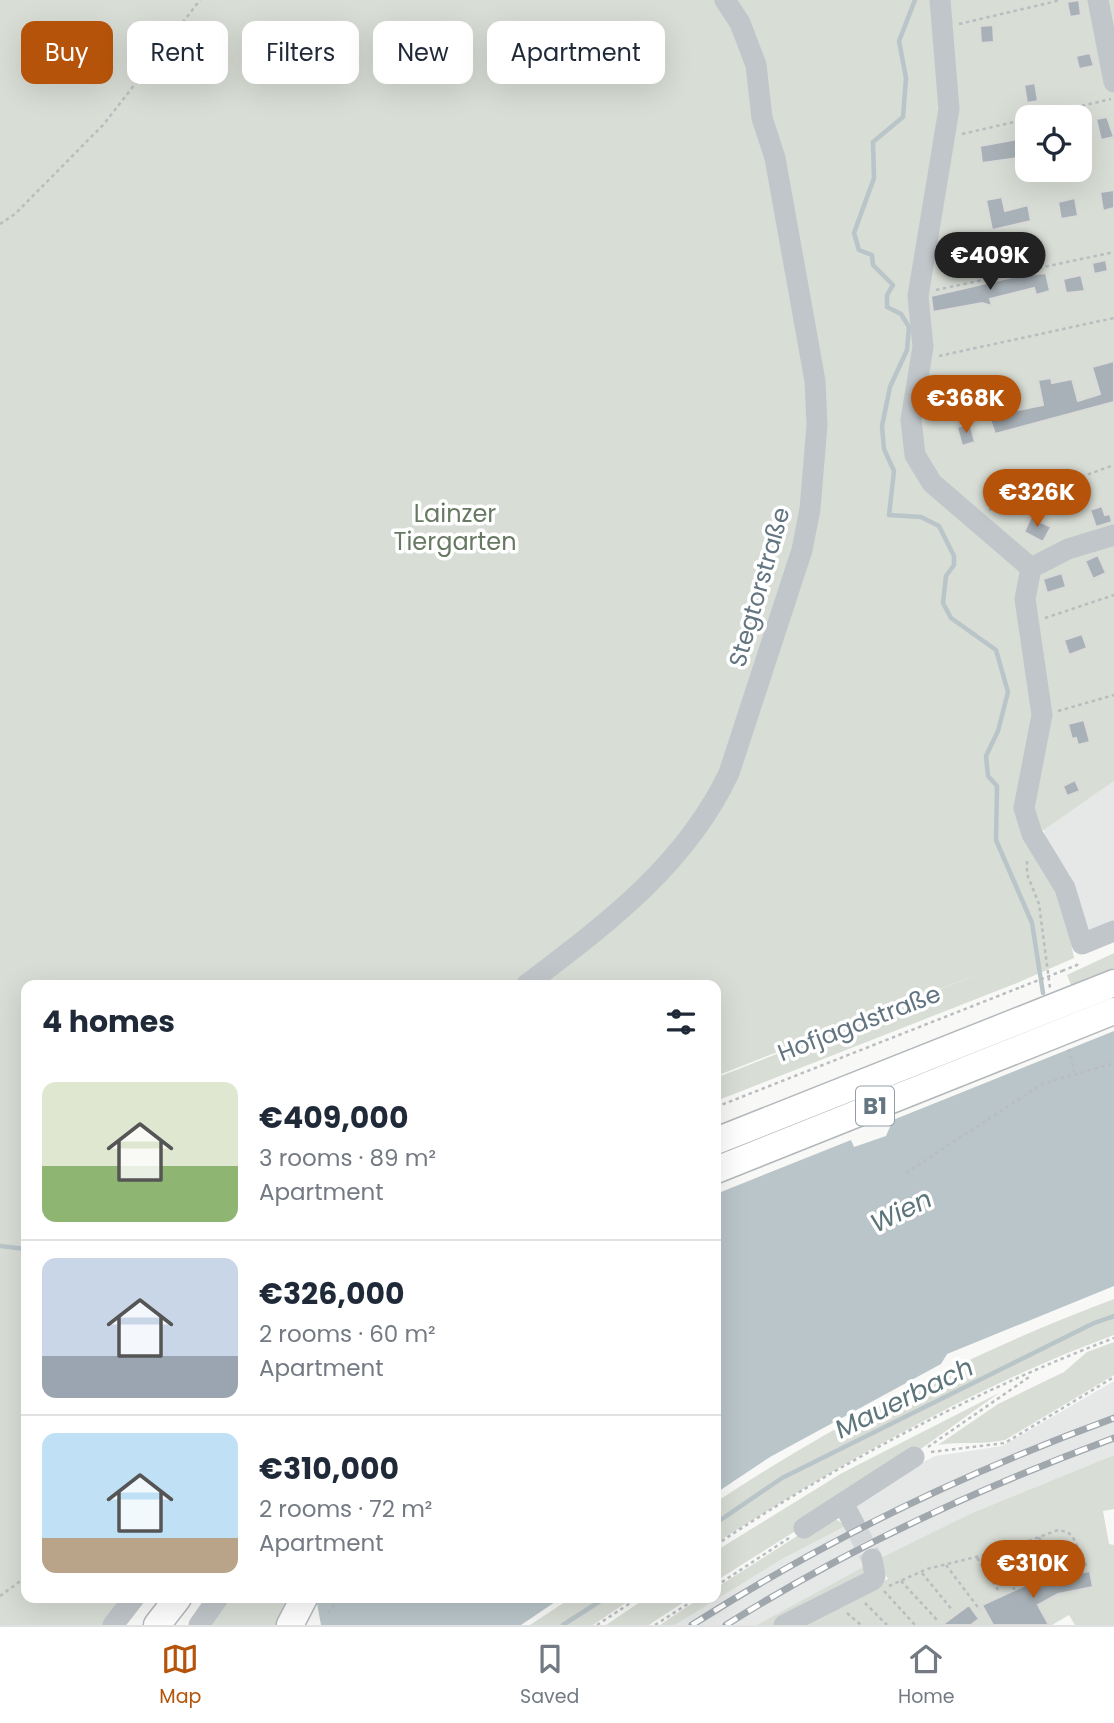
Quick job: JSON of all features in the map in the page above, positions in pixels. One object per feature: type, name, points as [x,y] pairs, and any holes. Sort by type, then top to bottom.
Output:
[{"type":"main road","name":"B1","points":[[721,1139],[1114,983]]},
{"type":"main road","name":"B1","points":[[721,1168],[1114,1011]]},
{"type":"main road","points":[[290,1625],[301,1603]]},
{"type":"street","name":"Stegtorstraße","points":[[533,980],[606,925],[646,889],[694,834],[715,802],[729,773],[802,550],[815,467],[815,381],[777,169],[762,118],[756,65],[740,23],[725,0]]},
{"type":"street","points":[[940,0],[949,109],[918,294],[921,360],[911,420],[915,456],[932,484],[1031,568]]},
{"type":"street","points":[[1098,0],[1114,82]]},
{"type":"street","points":[[1031,568],[1068,549],[1114,535]]},
{"type":"street","points":[[1031,568],[1025,599],[1042,715],[1024,808],[1032,834],[1065,888],[1082,944],[1114,931]]},
{"type":"street","points":[[804,1528],[844,1505],[914,1457]]},
{"type":"street","points":[[844,1505],[854,1524]]},
{"type":"street","points":[[784,1625],[873,1570]]},
{"type":"street","points":[[113,1625],[130,1603]]},
{"type":"street","points":[[199,1625],[214,1603]]},
{"type":"path","points":[[0,224],[15,214],[104,124],[200,0]]},
{"type":"path","points":[[942,27],[1061,0]]},
{"type":"path","points":[[1087,105],[1114,99]]},
{"type":"path","points":[[943,139],[1015,122]]},
{"type":"path","points":[[918,294],[1114,252]]},
{"type":"path","points":[[921,360],[1114,318]]},
{"type":"path","points":[[971,516],[1114,465]]},
{"type":"path","points":[[1028,623],[1114,595]]},
{"type":"path","points":[[1042,715],[1114,695]]},
{"type":"path","points":[[1027,874],[1039,904],[1050,990]]},
{"type":"path","name":"Hofjagdstraße","points":[[721,1105],[1062,971]]},
{"type":"path","points":[[1068,1046],[1074,1072]]},
{"type":"path","points":[[906,1172],[1042,1084],[1074,1072],[1114,1062]]},
{"type":"path","points":[[721,1542],[757,1518],[902,1436],[1037,1371],[1114,1338]]},
{"type":"path","points":[[914,1457],[1037,1371]]},
{"type":"path","points":[[914,1457],[941,1449],[1005,1443],[1114,1377]]},
{"type":"path","points":[[721,1583],[804,1528]]},
{"type":"path","points":[[915,1625],[883,1589],[921,1572],[1058,1530],[1068,1532],[1086,1566]]},
{"type":"path","points":[[1039,1537],[1060,1588]]},
{"type":"path","points":[[989,1553],[1014,1590]]},
{"type":"path","points":[[976,1557],[1000,1593]]},
{"type":"path","points":[[946,1564],[980,1610]]},
{"type":"path","points":[[921,1572],[953,1611]]},
{"type":"path","points":[[901,1580],[938,1621]]},
{"type":"path","points":[[0,1596],[21,1581]]},
{"type":"path","points":[[862,1600],[887,1625]]},
{"type":"path","points":[[328,1613],[335,1603]]},
{"type":"path","points":[[597,1625],[630,1603]]},
{"type":"path","points":[[655,1625],[689,1603]]},
{"type":"path","points":[[842,1609],[860,1625]]},
{"type":"shaded area","points":[[1114,781],[1114,924],[1090,934],[1070,875],[1045,842],[1044,830]]},
{"type":"shaded area","points":[[1114,1381],[1114,1455],[972,1513],[757,1625],[675,1625],[711,1603],[721,1603],[721,1597],[784,1558],[858,1520],[856,1500],[887,1481],[935,1456],[1002,1446]]},
{"type":"green space","name":"Lainzer Tiergarten","points":[[0,0],[1114,0],[1114,781],[1044,830],[1024,839],[1061,893],[1074,958],[721,1099],[721,1076],[991,969],[721,1074],[721,980],[21,980],[21,1603],[139,1603],[122,1625],[0,1625]]},
{"type":"green space","points":[[1114,953],[1114,968],[1071,985],[1067,975]]},
{"type":"green space","points":[[1114,1299],[1114,1335],[1010,1378],[909,1428],[721,1540],[721,1499],[811,1443],[909,1389],[1062,1319]]},
{"type":"green space","points":[[1114,1342],[1114,1375],[1005,1440],[938,1445],[998,1404],[1064,1372],[1087,1352]]},
{"type":"green space","points":[[999,1393],[883,1476],[721,1578],[721,1548],[842,1473]]},
{"type":"green space","points":[[1114,1455],[1114,1509],[1103,1511],[1109,1544],[1114,1545],[1114,1625],[1075,1625],[1069,1615],[1052,1625],[791,1625],[888,1579],[877,1560],[972,1513]]},
{"type":"green space","points":[[830,1515],[846,1526],[784,1558],[721,1597],[721,1585]]},
{"type":"green space","points":[[867,1565],[868,1579],[776,1625],[757,1625]]},
{"type":"green space","points":[[222,1603],[291,1603],[280,1625],[207,1625]]},
{"type":"green space","points":[[563,1603],[626,1603],[593,1625],[530,1625]]},
{"type":"green space","points":[[639,1603],[682,1603],[649,1625],[606,1625]]},
{"type":"green space","points":[[693,1603],[711,1603],[675,1625],[660,1625]]},
{"type":"water","name":"Wien","points":[[1114,1031],[1114,1286],[947,1354],[941,1364],[770,1457],[721,1490],[721,1192],[851,1140],[854,1147],[886,1136],[893,1120]]},
{"type":"water","points":[[317,1603],[554,1603],[521,1625],[321,1625]]},
{"type":"building","points":[[1079,0],[1081,15],[1070,17],[1067,2]]},
{"type":"building","points":[[993,25],[994,42],[981,43],[980,26]]},
{"type":"building","points":[[1090,53],[1094,66],[1079,69],[1076,56]]},
{"type":"building","points":[[1035,83],[1038,101],[1027,103],[1024,85]]},
{"type":"building","points":[[1107,117],[1114,137],[1101,140],[1096,119]]},
{"type":"building","points":[[1015,139],[1015,158],[982,163],[980,146]]},
{"type":"building","points":[[1114,190],[1114,208],[1103,211],[1100,192]]},
{"type":"building","points":[[1002,197],[1005,211],[1028,205],[1031,221],[992,230],[986,200]]},
{"type":"building","points":[[1075,198],[1078,216],[1061,219],[1058,202]]},
{"type":"building","points":[[966,232],[967,247],[954,248],[954,233]]},
{"type":"building","points":[[1106,260],[1108,271],[1094,274],[1092,263]]},
{"type":"building","points":[[1046,273],[1050,291],[1036,295],[1034,288],[990,299],[992,306],[982,303],[933,312],[931,296],[1017,276]]},
{"type":"building","points":[[1081,275],[1085,291],[1066,293],[1063,279]]},
{"type":"building","points":[[1114,361],[1114,402],[995,434],[981,392],[1012,384],[1018,410],[1043,405],[1038,380],[1051,378],[1052,383],[1072,379],[1078,401],[1100,394],[1092,367]]},
{"type":"building","points":[[970,424],[975,442],[962,446],[957,427]]},
{"type":"building","points":[[1102,506],[1105,515],[1110,514],[1112,522],[1096,527],[1090,510]]},
{"type":"building","points":[[1031,517],[1051,527],[1043,542],[1024,532]]},
{"type":"building","points":[[1098,555],[1106,573],[1093,579],[1085,561]]},
{"type":"building","points":[[1062,573],[1066,587],[1047,593],[1043,579]]},
{"type":"building","points":[[1082,634],[1087,648],[1069,655],[1064,640]]},
{"type":"building","points":[[1084,720],[1090,742],[1078,745],[1076,738],[1072,739],[1068,724]]},
{"type":"building","points":[[1075,780],[1080,791],[1067,796],[1063,786]]},
{"type":"building","points":[[1090,1571],[1093,1587],[1058,1594],[1038,1605],[1049,1625],[993,1625],[982,1605],[1050,1574],[1052,1578]]},
{"type":"building","points":[[969,1605],[979,1619],[971,1625],[942,1625]]},
{"type":"waterway","points":[[915,0],[899,41],[906,78],[903,117],[873,142],[874,178],[854,233],[859,250],[872,255],[873,265],[893,285],[887,295],[887,307],[901,314],[909,327],[907,350],[890,387],[882,426],[884,449],[894,471],[889,515],[921,517],[939,526],[954,556],[954,565],[946,576],[943,603],[951,618],[996,650],[1008,692],[998,731],[986,756],[988,776],[997,786],[996,840],[1032,923],[1043,993]]},
{"type":"waterway","points":[[0,1246],[21,1248]]},
{"type":"waterway","name":"Mauerbach","points":[[721,1520],[782,1478],[1094,1323],[1114,1316]]},
{"type":"waterway","name":"Mauerbach","points":[[563,1625],[597,1603]]},
{"type":"tunnel","points":[[854,1524],[872,1559]]},
{"type":"railway","points":[[692,1625],[793,1564],[897,1510],[1004,1461],[1114,1418]]},
{"type":"railway","points":[[726,1625],[819,1570],[915,1521],[1014,1477],[1114,1438]]}]
